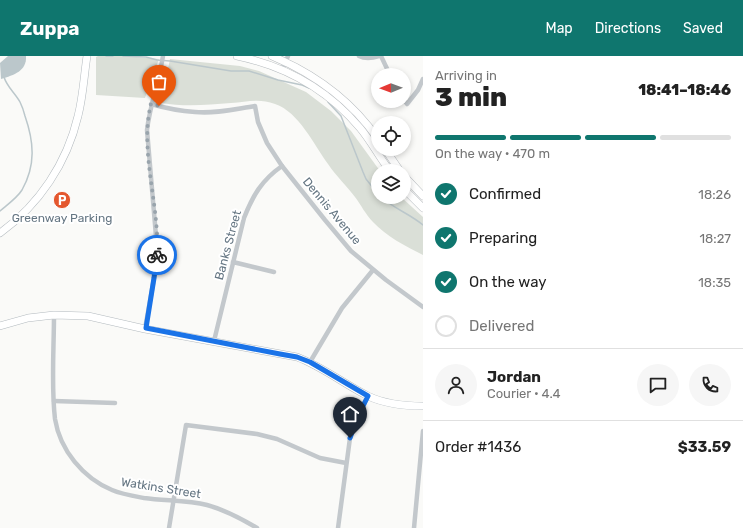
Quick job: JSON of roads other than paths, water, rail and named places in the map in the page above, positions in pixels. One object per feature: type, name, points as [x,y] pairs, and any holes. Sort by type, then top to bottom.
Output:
[{"type":"main road","points":[[0,233],[24,212],[36,199],[53,177],[66,152],[78,116],[87,56]]},
{"type":"main road","points":[[237,56],[282,70],[319,90],[343,110],[360,129],[385,164]]},
{"type":"main road","points":[[272,56],[286,59],[317,79],[349,104],[371,129]]},
{"type":"main road","points":[[411,183],[423,196]]},
{"type":"main road","points":[[411,197],[423,208]]},
{"type":"main road","points":[[0,326],[28,318],[54,315],[88,316],[291,356],[310,362],[368,396],[397,405],[423,406]]},
{"type":"street","points":[[146,328],[158,248],[156,217],[147,144],[147,130],[151,104],[163,56]]},
{"type":"street","points":[[360,56],[362,58],[380,56],[386,68]]},
{"type":"street","points":[[282,70],[286,59]]},
{"type":"street","points":[[411,99],[418,90],[423,79]]},
{"type":"street","name":"Dennis Avenue","points":[[151,104],[196,112],[220,111],[255,106],[258,122],[267,143],[282,166],[351,251],[373,270],[423,307]]},
{"type":"street","name":"Banks Street","points":[[214,341],[244,218],[251,200],[260,186],[282,166]]},
{"type":"street","points":[[233,262],[274,272]]},
{"type":"street","points":[[310,362],[342,308],[373,270]]},
{"type":"street","name":"Watkins Street","points":[[54,315],[55,420],[66,448],[73,460],[83,471],[97,482],[111,490],[145,498],[207,505],[224,511],[257,528]]},
{"type":"street","points":[[338,528],[350,438],[357,418],[368,396]]},
{"type":"street","points":[[54,401],[116,403]]},
{"type":"street","points":[[169,528],[186,425],[257,434],[277,439],[320,458],[346,463]]},
{"type":"street","points":[[414,528],[423,431]]},
{"type":"waterway","points":[[106,56],[113,56]]},
{"type":"waterway","points":[[123,56],[146,57],[231,71],[249,71],[309,88]]},
{"type":"waterway","points":[[0,211],[15,199],[27,181],[30,172],[32,153],[32,144],[22,107],[4,77]]},
{"type":"waterway","points":[[328,102],[341,116],[366,179],[371,185]]},
{"type":"waterway","points":[[391,204],[423,225]]},
{"type":"place","name":"Greenway Parking","points":[[62,200]]}]
